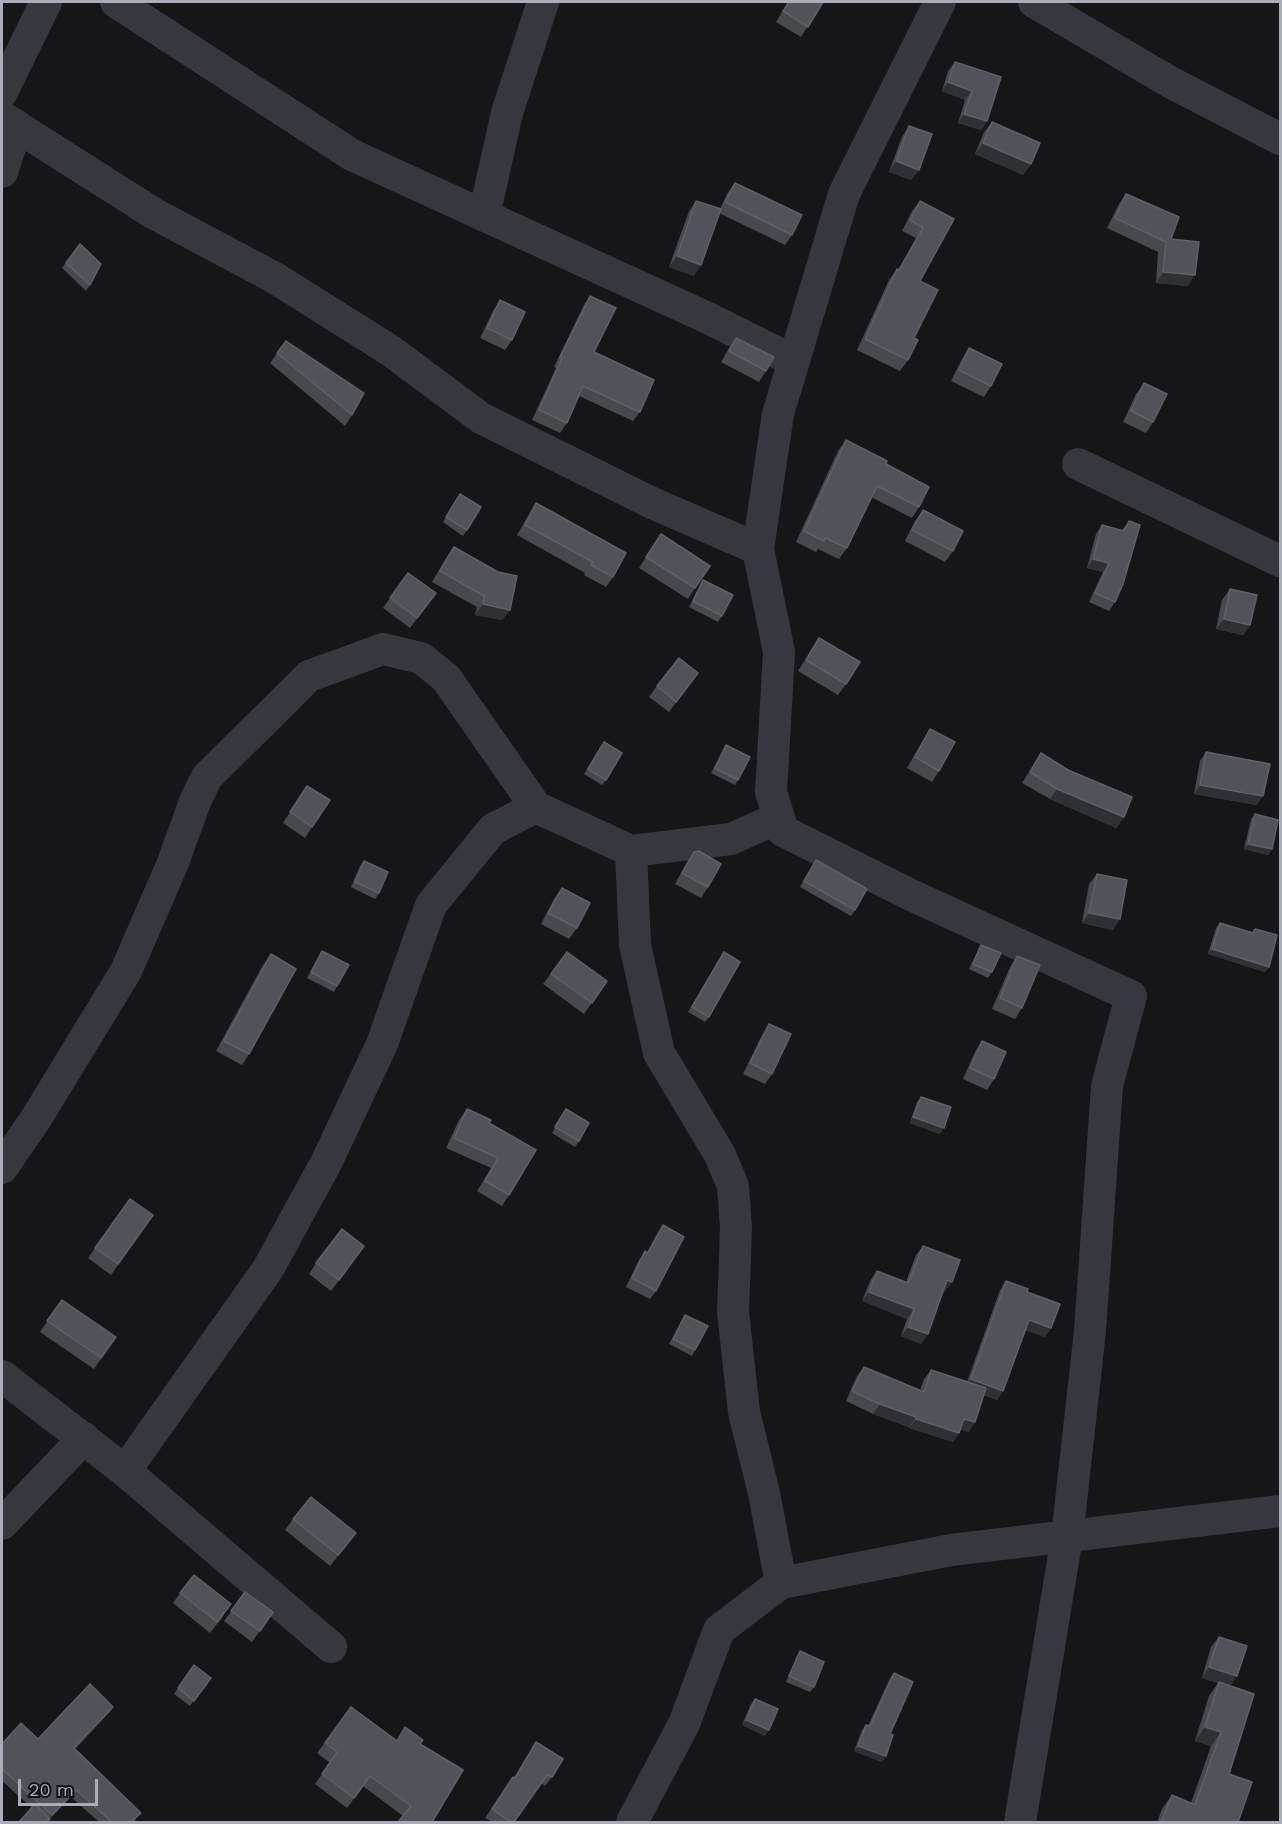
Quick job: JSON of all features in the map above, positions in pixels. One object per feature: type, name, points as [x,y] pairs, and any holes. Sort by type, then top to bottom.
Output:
[{"type":"street","points":[[2,92],[46,2]]},
{"type":"street","points":[[116,2],[352,155],[708,318],[794,361]]},
{"type":"street","points":[[484,216],[507,113],[543,2]]},
{"type":"street","points":[[940,2],[844,194],[778,414],[758,549],[779,652],[771,792],[783,831],[911,895],[1131,996],[1107,1086],[1090,1330],[1067,1537],[1020,1822]]},
{"type":"street","points":[[1034,2],[1170,82],[1281,139]]},
{"type":"street","points":[[2,172],[9,122],[153,213],[275,278],[391,351],[481,418],[650,502],[758,549]]},
{"type":"street","points":[[1078,464],[1281,561]]},
{"type":"street","points":[[4,1157],[37,1117],[126,971],[172,865],[195,800],[207,777],[309,676],[383,649],[421,658],[446,678],[536,807],[631,851],[732,839],[778,818]]},
{"type":"street","points":[[125,1471],[268,1269],[326,1163],[382,1044],[431,905],[493,829],[536,807]]},
{"type":"street","points":[[631,851],[635,945],[659,1053],[720,1155],[733,1186],[736,1228],[733,1312],[744,1412],[764,1493],[781,1582]]},
{"type":"street","points":[[2,1376],[125,1471],[332,1647]]},
{"type":"street","points":[[2,1524],[84,1438]]},
{"type":"street","points":[[633,1822],[684,1724],[719,1630],[781,1582],[951,1550],[1281,1511]]},
{"type":"building","points":[[789,2],[823,2],[808,27],[783,11]]},
{"type":"building","points":[[955,62],[1001,77],[987,121],[964,114],[972,91],[948,82]]},
{"type":"building","points":[[992,122],[1040,143],[1031,164],[983,143]]},
{"type":"building","points":[[909,126],[932,134],[919,170],[896,161]]},
{"type":"building","points":[[735,183],[802,215],[792,235],[725,202]]},
{"type":"building","points":[[1126,194],[1179,217],[1171,239],[1199,242],[1195,275],[1163,272],[1166,242],[1115,218]]},
{"type":"building","points":[[696,201],[721,209],[701,265],[677,256]]},
{"type":"building","points":[[920,201],[954,219],[920,281],[938,290],[914,338],[918,340],[908,360],[865,339],[897,269],[899,270],[923,228],[910,220]]},
{"type":"building","points":[[80,244],[101,264],[90,285],[66,263]]},
{"type":"building","points":[[590,296],[616,308],[594,352],[654,380],[640,412],[583,386],[567,423],[539,410],[562,358],[560,357]]},
{"type":"building","points":[[500,300],[525,312],[512,340],[487,328]]},
{"type":"building","points":[[736,338],[774,357],[766,371],[729,351]]},
{"type":"building","points":[[286,341],[364,393],[352,415],[277,353]]},
{"type":"building","points":[[969,348],[1002,364],[991,386],[959,370]]},
{"type":"building","points":[[1144,383],[1167,394],[1153,422],[1131,411]]},
{"type":"building","points":[[846,440],[887,461],[886,464],[929,487],[919,507],[877,486],[847,548],[825,538],[824,541],[804,531]]},
{"type":"building","points":[[460,494],[481,507],[467,530],[446,517]]},
{"type":"building","points":[[536,503],[626,553],[613,577],[591,565],[593,562],[525,525]]},
{"type":"building","points":[[923,510],[963,531],[953,551],[912,530]]},
{"type":"building","points":[[1129,521],[1140,525],[1123,584],[1115,602],[1095,593],[1109,563],[1093,559],[1102,525],[1124,531]]},
{"type":"building","points":[[661,534],[710,566],[695,588],[646,557]]},
{"type":"building","points":[[454,547],[498,572],[517,576],[510,610],[483,604],[484,596],[440,571]]},
{"type":"building","points":[[408,573],[436,593],[417,618],[390,598]]},
{"type":"building","points":[[703,580],[733,595],[722,616],[693,601]]},
{"type":"building","points":[[1230,589],[1257,595],[1250,625],[1224,619]]},
{"type":"building","points":[[819,638],[860,662],[846,684],[806,660]]},
{"type":"building","points":[[679,658],[698,673],[676,702],[657,686]]},
{"type":"building","points":[[930,729],[955,742],[939,771],[915,757]]},
{"type":"building","points":[[604,742],[622,753],[606,780],[588,769]]},
{"type":"building","points":[[726,745],[750,757],[738,780],[715,768]]},
{"type":"building","points":[[1206,752],[1270,764],[1263,796],[1200,785]]},
{"type":"building","points":[[1041,753],[1068,770],[1132,797],[1124,817],[1057,789],[1030,772]]},
{"type":"building","points":[[307,786],[330,800],[312,827],[290,812]]},
{"type":"building","points":[[1255,814],[1278,820],[1272,849],[1248,844]]},
{"type":"building","points":[[699,851],[721,864],[708,887],[682,873],[694,852]]},
{"type":"building","points":[[816,860],[867,889],[855,910],[804,881]]},
{"type":"building","points":[[364,861],[388,872],[379,893],[355,882]]},
{"type":"building","points":[[1097,874],[1127,880],[1120,919],[1089,913]]},
{"type":"building","points":[[562,888],[590,903],[577,928],[548,913]]},
{"type":"building","points":[[1220,923],[1253,933],[1255,929],[1277,935],[1269,967],[1212,949]]},
{"type":"building","points":[[981,945],[1001,953],[992,972],[973,964]]},
{"type":"building","points":[[322,951],[349,965],[337,986],[311,972]]},
{"type":"building","points":[[567,952],[607,981],[592,1003],[551,974]]},
{"type":"building","points":[[724,952],[740,962],[709,1017],[692,1007]]},
{"type":"building","points":[[271,954],[296,969],[249,1054],[224,1041]]},
{"type":"building","points":[[1017,956],[1040,965],[1022,1008],[1000,998]]},
{"type":"building","points":[[769,1024],[791,1034],[772,1074],[750,1063]]},
{"type":"building","points":[[982,1041],[1006,1052],[994,1079],[970,1068]]},
{"type":"building","points":[[921,1097],[951,1107],[944,1128],[913,1117]]},
{"type":"building","points":[[467,1109],[491,1120],[489,1123],[536,1150],[509,1195],[485,1181],[498,1158],[454,1138]]},
{"type":"building","points":[[566,1109],[589,1123],[579,1141],[555,1127]]},
{"type":"building","points":[[130,1199],[153,1215],[118,1264],[95,1248]]},
{"type":"building","points":[[663,1225],[684,1237],[656,1291],[632,1278],[645,1251],[648,1253]]},
{"type":"building","points":[[342,1229],[364,1246],[339,1280],[316,1263]]},
{"type":"building","points":[[923,1246],[960,1260],[952,1282],[947,1280],[928,1334],[908,1327],[914,1309],[869,1292],[877,1271],[908,1283]]},
{"type":"building","points":[[1006,1281],[1028,1289],[1027,1292],[1060,1304],[1051,1328],[1029,1320],[1003,1391],[971,1379]]},
{"type":"building","points":[[62,1300],[116,1337],[101,1358],[47,1321]]},
{"type":"building","points":[[685,1315],[708,1326],[695,1350],[673,1339]]},
{"type":"building","points":[[864,1367],[924,1392],[931,1370],[986,1388],[975,1422],[964,1419],[959,1433],[916,1419],[916,1417],[852,1391]]},
{"type":"building","points":[[311,1497],[356,1533],[338,1555],[293,1519]]},
{"type":"building","points":[[194,1575],[231,1604],[217,1622],[180,1593]]},
{"type":"building","points":[[245,1592],[273,1612],[260,1631],[231,1611]]},
{"type":"building","points":[[1219,1637],[1247,1646],[1237,1676],[1209,1667]]},
{"type":"building","points":[[800,1651],[824,1662],[814,1687],[789,1676]]},
{"type":"building","points":[[194,1665],[211,1678],[194,1701],[178,1688]]},
{"type":"building","points":[[894,1673],[913,1682],[890,1734],[893,1735],[886,1756],[858,1746],[866,1725],[870,1726]]},
{"type":"building","points":[[1219,1682],[1254,1694],[1229,1774],[1252,1782],[1238,1822],[1161,1822],[1172,1795],[1195,1805],[1221,1732],[1205,1727]]},
{"type":"building","points":[[90,1684],[113,1707],[74,1748],[141,1813],[131,1822],[112,1822],[76,1790],[52,1815],[2,1769],[2,1744],[21,1723],[38,1739]]},
{"type":"building","points":[[755,1699],[778,1709],[769,1730],[746,1720]]},
{"type":"building","points":[[351,1707],[397,1741],[405,1727],[423,1740],[420,1744],[463,1770],[432,1822],[398,1822],[411,1806],[370,1776],[354,1798],[322,1774],[337,1752],[325,1743]]},
{"type":"building","points":[[536,1742],[563,1759],[552,1777],[547,1775],[514,1822],[511,1822],[492,1809],[513,1777],[515,1778]]},
{"type":"building","points":[[35,1804],[50,1819],[47,1822],[19,1822]]}]
